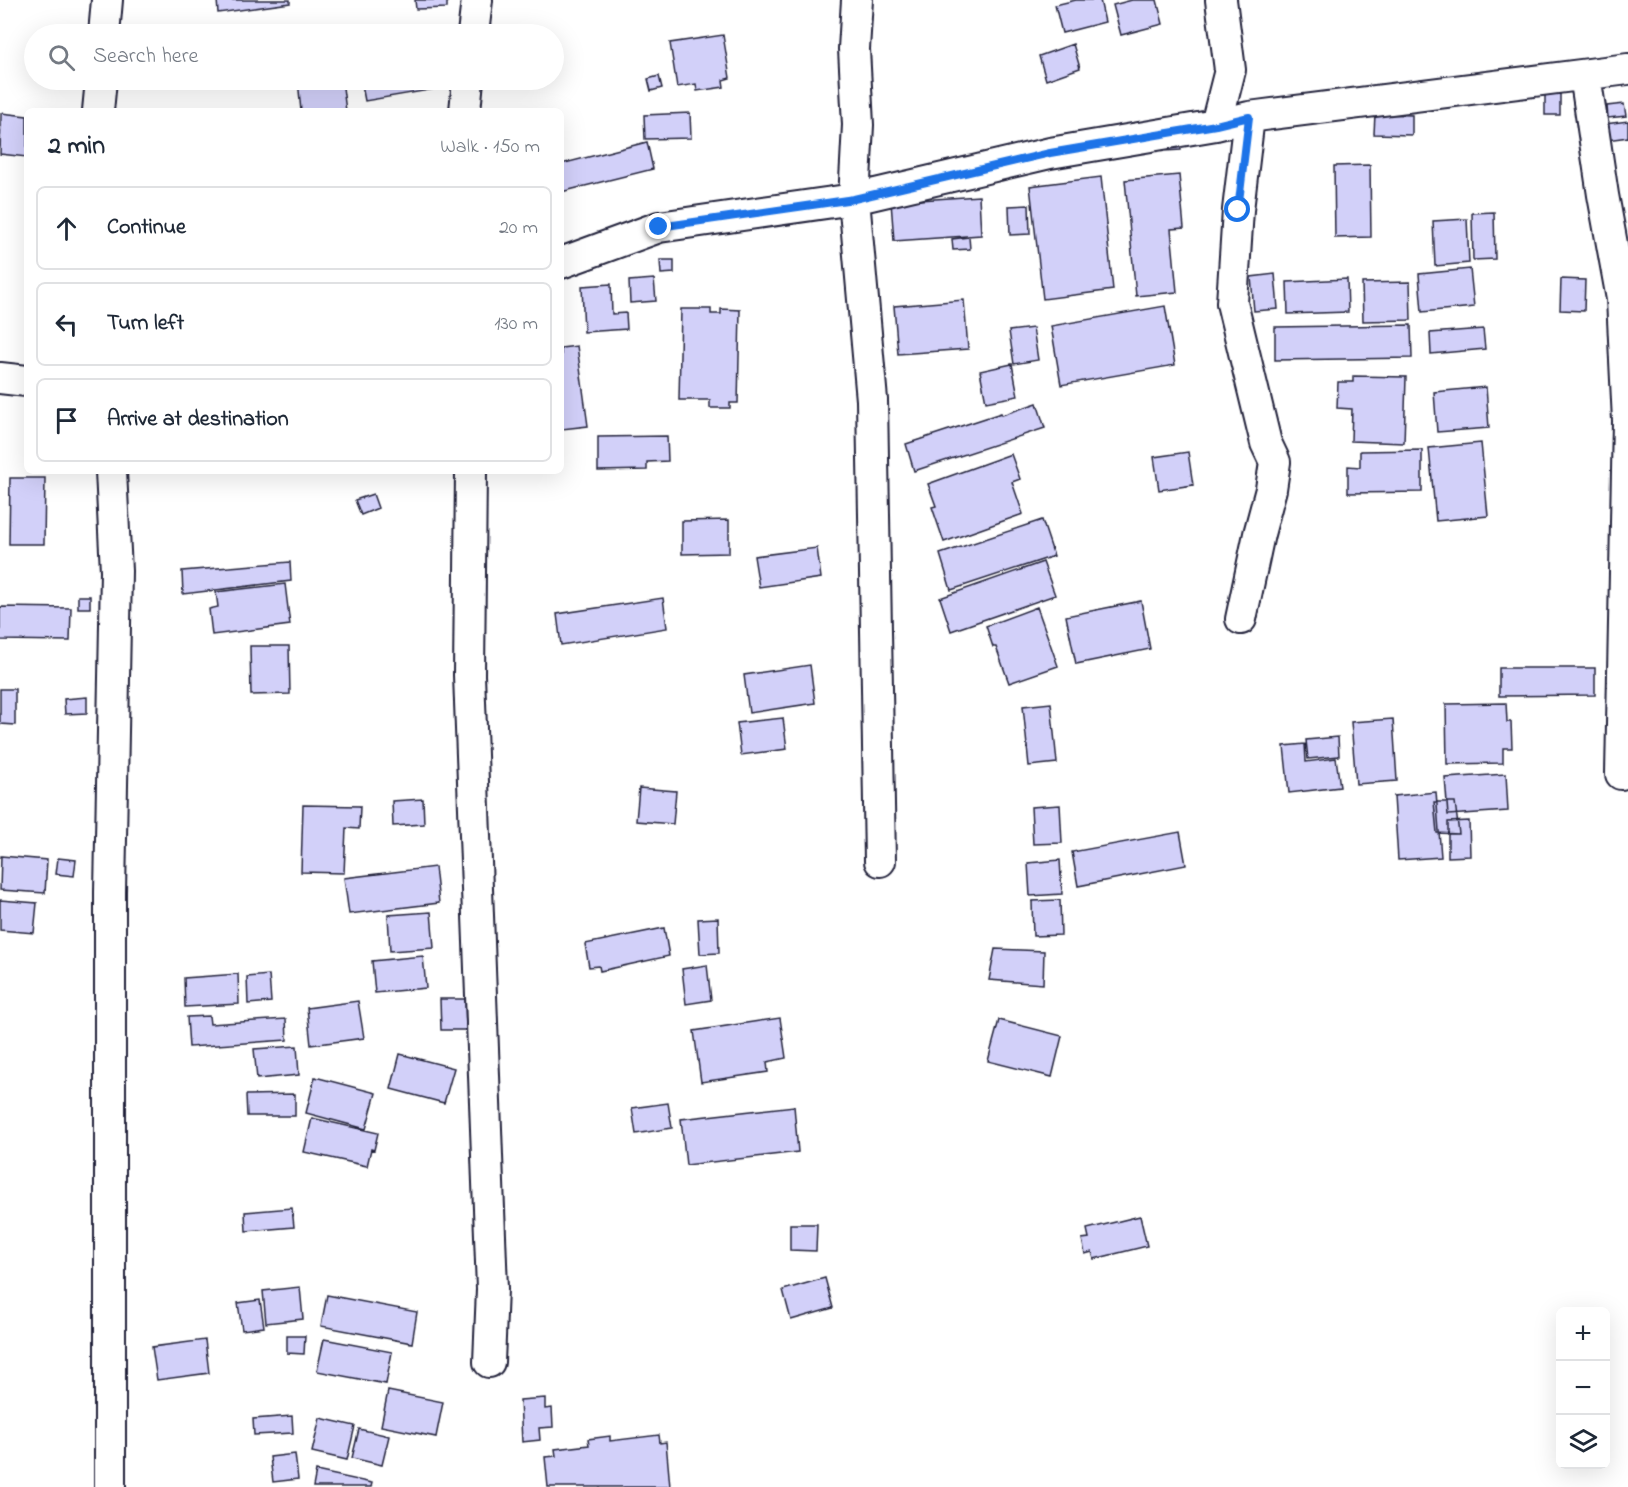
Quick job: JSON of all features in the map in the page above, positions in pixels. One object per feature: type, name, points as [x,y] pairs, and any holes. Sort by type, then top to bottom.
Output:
[{"type":"street","points":[[105,24],[107,0]]},
{"type":"street","points":[[474,24],[477,0]]},
{"type":"street","points":[[857,0],[854,49],[858,125],[854,199],[872,400],[880,861]]},
{"type":"street","points":[[1216,125],[1230,70],[1221,0]]},
{"type":"street","points":[[564,262],[659,227],[854,199],[1050,153],[1216,125],[1249,117],[1628,69]]},
{"type":"street","points":[[1585,75],[1622,310],[1628,421],[1621,774]]},
{"type":"street","points":[[98,108],[99,90]]},
{"type":"street","points":[[465,108],[467,90]]},
{"type":"street","points":[[1241,619],[1271,489],[1275,462],[1266,443],[1232,303],[1238,210],[1249,117]]},
{"type":"street","points":[[0,378],[24,381]]},
{"type":"street","points":[[110,1487],[110,892],[116,571],[111,474]]},
{"type":"street","points":[[471,474],[470,675],[492,1289],[489,1362]]},
{"type":"building","points":[[217,0],[290,0],[290,3],[218,13]]},
{"type":"building","points":[[415,0],[447,0],[447,8],[416,9]]},
{"type":"building","points":[[1076,0],[1100,0],[1105,22],[1062,33],[1055,5]]},
{"type":"building","points":[[1132,0],[1157,0],[1163,24],[1121,35],[1113,5]]},
{"type":"building","points":[[723,35],[730,78],[723,80],[724,87],[697,91],[696,84],[677,87],[670,43]]},
{"type":"building","points":[[1073,44],[1080,68],[1046,80],[1039,56]]},
{"type":"building","points":[[659,76],[662,88],[651,91],[648,79]]},
{"type":"building","points":[[299,90],[343,90],[346,108],[301,108]]},
{"type":"building","points":[[363,90],[429,90],[365,101]]},
{"type":"building","points":[[1545,94],[1560,94],[1560,115],[1545,115]]},
{"type":"building","points":[[1624,104],[1626,116],[1608,118],[1607,106]]},
{"type":"building","points":[[1,113],[24,116],[24,157],[0,154]]},
{"type":"building","points":[[690,113],[691,138],[645,139],[644,115]]},
{"type":"building","points":[[1375,114],[1412,115],[1412,135],[1374,134]]},
{"type":"building","points":[[1628,121],[1628,137],[1607,140],[1605,124]]},
{"type":"building","points":[[1180,130],[1181,150],[1165,151],[1164,131]]},
{"type":"building","points":[[647,142],[653,169],[564,191],[564,163]]},
{"type":"building","points":[[1370,165],[1371,237],[1335,238],[1334,166]]},
{"type":"building","points":[[1179,175],[1184,228],[1171,229],[1177,292],[1136,296],[1125,180]]},
{"type":"building","points":[[1101,177],[1113,290],[1043,299],[1030,186]]},
{"type":"building","points":[[979,196],[981,235],[894,241],[891,202]]},
{"type":"building","points":[[1029,205],[1030,234],[1010,235],[1009,206]]},
{"type":"building","points":[[1494,212],[1495,259],[1473,260],[1472,213]]},
{"type":"building","points":[[1467,219],[1469,263],[1435,266],[1433,221]]},
{"type":"building","points":[[969,237],[970,249],[953,250],[952,239]]},
{"type":"building","points":[[660,260],[674,260],[674,273],[661,274]]},
{"type":"building","points":[[1470,269],[1474,307],[1422,312],[1419,274]]},
{"type":"building","points":[[1275,274],[1278,309],[1254,311],[1251,277]]},
{"type":"building","points":[[654,279],[656,301],[630,303],[629,281]]},
{"type":"building","points":[[1347,279],[1348,312],[1288,314],[1287,282]]},
{"type":"building","points":[[1561,279],[1585,280],[1584,311],[1560,310]]},
{"type":"building","points":[[1410,282],[1411,320],[1363,321],[1362,283]]},
{"type":"building","points":[[611,284],[612,314],[626,313],[627,329],[584,332],[582,286]]},
{"type":"building","points":[[964,300],[968,349],[898,354],[894,306]]},
{"type":"building","points":[[1165,306],[1175,365],[1061,385],[1051,326]]},
{"type":"building","points":[[681,309],[711,309],[711,314],[721,314],[721,309],[740,310],[738,403],[730,403],[730,408],[710,408],[710,400],[679,400]]},
{"type":"building","points":[[1411,325],[1412,358],[1275,360],[1275,327]]},
{"type":"building","points":[[1033,328],[1038,360],[1014,364],[1009,331]]},
{"type":"building","points":[[1483,329],[1485,349],[1431,354],[1430,333]]},
{"type":"building","points":[[577,346],[588,426],[564,429],[564,348]]},
{"type":"building","points":[[1012,364],[1018,396],[986,402],[980,371]]},
{"type":"building","points":[[1353,376],[1406,377],[1404,443],[1351,441],[1352,409],[1337,408],[1338,382],[1353,382]]},
{"type":"building","points":[[1486,387],[1489,428],[1437,432],[1434,392]]},
{"type":"building","points":[[1037,403],[1045,428],[914,471],[906,444]]},
{"type":"building","points":[[667,436],[668,461],[647,462],[647,470],[598,471],[598,437]]},
{"type":"building","points":[[1481,443],[1488,516],[1436,521],[1429,448]]},
{"type":"building","points":[[1422,450],[1422,492],[1348,493],[1348,466],[1360,467],[1360,451]]},
{"type":"building","points":[[1188,452],[1193,485],[1159,490],[1154,457]]},
{"type":"building","points":[[1011,454],[1020,479],[1012,482],[1023,514],[944,542],[932,507],[936,506],[928,484]]},
{"type":"building","points":[[10,478],[45,478],[44,544],[9,544]]},
{"type":"building","points":[[373,494],[378,508],[361,515],[355,500]]},
{"type":"building","points":[[729,520],[729,553],[682,554],[682,521]]},
{"type":"building","points":[[1042,520],[1054,556],[951,590],[940,554]]},
{"type":"building","points":[[817,548],[821,578],[759,587],[754,556]]},
{"type":"building","points":[[290,562],[291,581],[183,594],[182,571]]},
{"type":"building","points":[[1043,562],[1055,595],[951,631],[940,598]]},
{"type":"building","points":[[285,584],[290,625],[212,635],[209,609],[218,607],[216,592]]},
{"type":"building","points":[[78,596],[90,596],[90,608],[78,608]]},
{"type":"building","points":[[663,598],[667,628],[561,645],[557,614]]},
{"type":"building","points":[[1141,601],[1150,649],[1076,664],[1066,616]]},
{"type":"building","points":[[0,607],[71,608],[70,641],[0,640]]},
{"type":"building","points":[[1037,607],[1058,666],[1009,683],[986,626]]},
{"type":"building","points":[[250,646],[289,646],[290,694],[251,695]]},
{"type":"building","points":[[810,665],[815,703],[749,713],[744,675]]},
{"type":"building","points":[[1499,668],[1595,668],[1595,695],[1499,696]]},
{"type":"building","points":[[0,689],[15,689],[15,725],[0,724]]},
{"type":"building","points":[[87,697],[87,713],[65,714],[64,699]]},
{"type":"building","points":[[1051,703],[1057,763],[1029,766],[1023,706]]},
{"type":"building","points":[[1506,703],[1507,722],[1511,722],[1512,748],[1503,748],[1503,763],[1447,764],[1446,704]]},
{"type":"building","points":[[783,718],[787,749],[741,755],[737,723]]},
{"type":"building","points":[[1393,719],[1397,781],[1356,784],[1351,722]]},
{"type":"building","points":[[1338,737],[1339,756],[1308,759],[1306,740]]},
{"type":"building","points":[[1305,744],[1306,762],[1336,758],[1340,787],[1289,793],[1284,746]]},
{"type":"building","points":[[1506,774],[1508,811],[1448,815],[1445,778]]},
{"type":"building","points":[[639,788],[676,791],[673,824],[636,821]]},
{"type":"building","points":[[1436,792],[1441,857],[1398,860],[1394,796]]},
{"type":"building","points":[[423,799],[424,824],[393,826],[392,801]]},
{"type":"building","points":[[1434,802],[1455,802],[1459,834],[1437,833]]},
{"type":"building","points":[[303,805],[360,806],[359,829],[346,828],[344,873],[301,872]]},
{"type":"building","points":[[1060,805],[1062,843],[1033,844],[1031,807]]},
{"type":"building","points":[[1469,821],[1470,856],[1448,857],[1448,822]]},
{"type":"building","points":[[1180,832],[1186,865],[1078,886],[1072,852]]},
{"type":"building","points":[[1,856],[47,860],[45,893],[0,890]]},
{"type":"building","points":[[58,858],[76,860],[74,876],[56,874]]},
{"type":"building","points":[[1060,860],[1062,894],[1030,896],[1028,863]]},
{"type":"building","points":[[435,867],[439,903],[349,914],[344,878]]},
{"type":"building","points":[[0,900],[37,903],[34,933],[0,930]]},
{"type":"building","points":[[1060,900],[1061,935],[1033,936],[1032,901]]},
{"type":"building","points":[[431,912],[434,948],[390,951],[388,915]]},
{"type":"building","points":[[718,918],[719,953],[700,954],[698,919]]},
{"type":"building","points":[[664,928],[669,956],[600,971],[599,966],[589,967],[585,944]]},
{"type":"building","points":[[995,949],[1044,951],[1043,984],[989,980]]},
{"type":"building","points":[[423,956],[426,988],[375,993],[372,961]]},
{"type":"building","points":[[707,965],[711,1000],[686,1004],[682,969]]},
{"type":"building","points":[[238,974],[239,1004],[185,1007],[184,978]]},
{"type":"building","points":[[269,975],[271,1002],[248,1004],[247,977]]},
{"type":"building","points":[[440,999],[465,999],[466,1030],[441,1030]]},
{"type":"building","points":[[358,1001],[364,1038],[311,1045],[307,1008]]},
{"type":"building","points":[[209,1016],[210,1024],[286,1019],[287,1040],[189,1047],[187,1017]]},
{"type":"building","points":[[780,1018],[786,1058],[767,1062],[768,1072],[701,1082],[694,1031]]},
{"type":"building","points":[[999,1020],[1062,1036],[1052,1077],[988,1061]]},
{"type":"building","points":[[297,1046],[299,1075],[257,1079],[254,1049]]},
{"type":"building","points":[[400,1054],[454,1068],[444,1103],[391,1089]]},
{"type":"building","points":[[315,1077],[376,1093],[366,1129],[306,1113]]},
{"type":"building","points":[[295,1094],[295,1116],[247,1116],[246,1095]]},
{"type":"building","points":[[668,1103],[672,1128],[636,1134],[632,1108]]},
{"type":"building","points":[[794,1106],[798,1152],[686,1165],[681,1119]]},
{"type":"building","points":[[312,1118],[378,1133],[367,1166],[304,1152]]},
{"type":"building","points":[[292,1208],[294,1227],[246,1231],[245,1212]]},
{"type":"building","points":[[1140,1216],[1147,1246],[1094,1259],[1092,1252],[1085,1254],[1082,1239],[1089,1238],[1087,1229]]},
{"type":"building","points":[[790,1224],[817,1224],[816,1251],[790,1250]]},
{"type":"building","points":[[825,1278],[833,1308],[791,1320],[783,1290]]},
{"type":"building","points":[[300,1287],[303,1319],[266,1323],[263,1291]]},
{"type":"building","points":[[327,1295],[417,1312],[412,1343],[321,1326]]},
{"type":"building","points":[[260,1300],[264,1327],[242,1330],[238,1303]]},
{"type":"building","points":[[287,1336],[305,1336],[304,1354],[287,1353]]},
{"type":"building","points":[[324,1339],[392,1352],[386,1384],[317,1371]]},
{"type":"building","points":[[205,1340],[209,1373],[157,1380],[152,1347]]},
{"type":"building","points":[[388,1391],[443,1402],[436,1437],[381,1426]]},
{"type":"building","points":[[545,1398],[545,1409],[552,1408],[553,1427],[539,1428],[540,1440],[522,1442],[520,1400]]},
{"type":"building","points":[[292,1416],[293,1433],[254,1435],[253,1419]]},
{"type":"building","points":[[320,1418],[355,1426],[347,1460],[312,1452]]},
{"type":"building","points":[[359,1429],[389,1436],[382,1465],[352,1458]]},
{"type":"building","points":[[659,1435],[660,1443],[666,1442],[670,1487],[548,1487],[545,1457],[556,1456],[555,1449],[589,1445],[588,1439],[610,1436],[610,1441]]},
{"type":"building","points":[[295,1454],[298,1479],[273,1482],[270,1457]]},
{"type":"building","points":[[316,1471],[372,1483],[371,1487],[313,1487]]},
{"type":"route","points":[[659,227],[854,199],[1050,153],[1216,125],[1249,117],[1238,210]]}]
